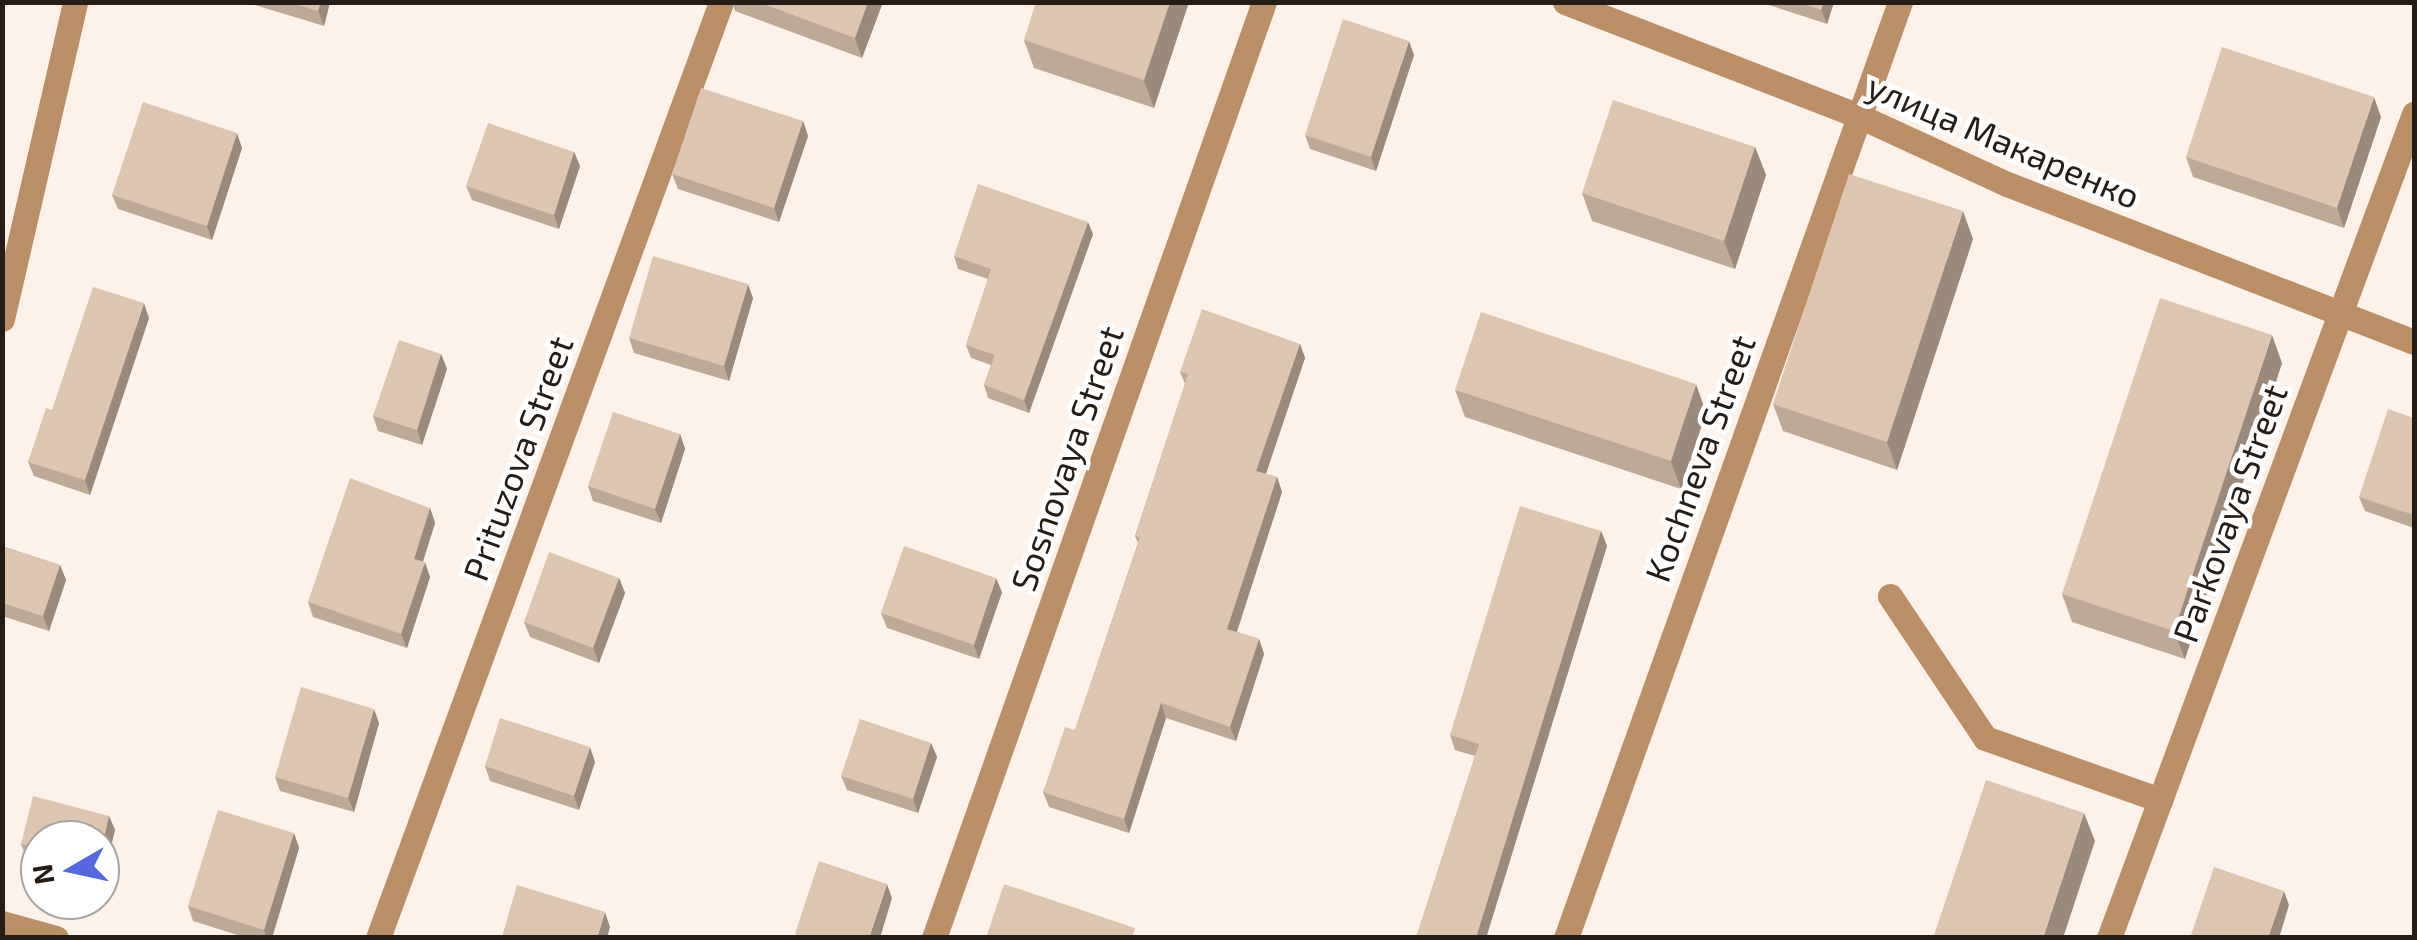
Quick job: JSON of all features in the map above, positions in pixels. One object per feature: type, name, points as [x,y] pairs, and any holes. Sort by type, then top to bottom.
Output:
[{"type":"street","points":[[2,319],[75,2]]},
{"type":"street","name":"Prituzova Street","points":[[378,938],[722,2]]},
{"type":"street","name":"Sosnovaya Street","points":[[934,938],[1264,2]]},
{"type":"street","name":"улица Макаренко","points":[[1565,2],[1858,116],[2007,184],[2414,342]]},
{"type":"street","name":"Kochneva Street","points":[[1566,938],[1900,2]]},
{"type":"street","name":"Parkovaya Street","points":[[2109,938],[2414,114]]},
{"type":"street","points":[[1890,596],[1985,738],[2160,800]]},
{"type":"street","points":[[2,923],[56,938]]},
{"type":"building","points":[[289,2],[321,2],[318,11]]},
{"type":"building","points":[[758,2],[868,2],[855,38]]},
{"type":"building","points":[[1036,2],[1170,2],[1144,80],[1024,40]]},
{"type":"building","points":[[1799,2],[1824,2],[1821,10]]},
{"type":"building","points":[[1343,19],[1409,41],[1371,157],[1305,135]]},
{"type":"building","points":[[2222,47],[2374,97],[2337,208],[2186,157]]},
{"type":"building","points":[[701,88],[803,121],[774,208],[672,174]]},
{"type":"building","points":[[1613,100],[1755,147],[1724,241],[1582,193]]},
{"type":"building","points":[[143,102],[237,133],[207,226],[112,195]]},
{"type":"building","points":[[488,123],[574,152],[554,215],[466,186]]},
{"type":"building","points":[[1849,174],[1963,211],[1887,442],[1773,404]]},
{"type":"building","points":[[978,184],[1088,222],[1024,400],[984,385],[995,355],[966,345],[991,269],[954,256]]},
{"type":"building","points":[[653,256],[748,284],[724,366],[629,338]]},
{"type":"building","points":[[93,287],[144,303],[85,480],[28,462],[46,408],[52,410]]},
{"type":"building","points":[[2160,298],[2272,335],[2174,631],[2062,594]]},
{"type":"building","points":[[1202,309],[1300,344],[1256,471],[1277,477],[1227,629],[1259,639],[1230,727],[1161,703],[1124,819],[1043,792],[1065,727],[1075,730],[1140,537],[1135,536],[1188,374],[1180,372]]},
{"type":"building","points":[[1481,312],[1696,384],[1671,461],[1455,390]]},
{"type":"building","points":[[399,340],[441,354],[417,430],[373,416]]},
{"type":"building","points":[[2388,409],[2414,418],[2414,515],[2359,497]]},
{"type":"building","points":[[613,412],[680,434],[655,509],[588,486]]},
{"type":"building","points":[[350,478],[430,508],[414,559],[425,562],[401,634],[308,602]]},
{"type":"building","points":[[1520,506],[1601,531],[1476,938],[1416,938],[1479,744],[1450,735]]},
{"type":"building","points":[[2,546],[60,565],[43,616],[2,603]]},
{"type":"building","points":[[904,546],[996,578],[974,645],[881,613]]},
{"type":"building","points":[[549,552],[619,578],[593,648],[524,622]]},
{"type":"building","points":[[301,687],[374,709],[348,798],[275,777]]},
{"type":"building","points":[[500,718],[590,747],[574,796],[485,766]]},
{"type":"building","points":[[860,719],[931,743],[913,799],[841,776]]},
{"type":"building","points":[[1986,780],[2084,813],[2043,938],[1933,938]]},
{"type":"building","points":[[33,796],[109,816],[108,820],[27,820]]},
{"type":"building","points":[[218,810],[294,833],[264,930],[188,906]]},
{"type":"building","points":[[819,861],[887,884],[869,938],[805,938],[795,934]]},
{"type":"building","points":[[2214,867],[2284,891],[2268,938],[2190,938]]},
{"type":"building","points":[[1004,884],[1135,928],[1132,938],[986,938]]},
{"type":"building","points":[[517,885],[605,912],[597,938],[502,937]]}]
